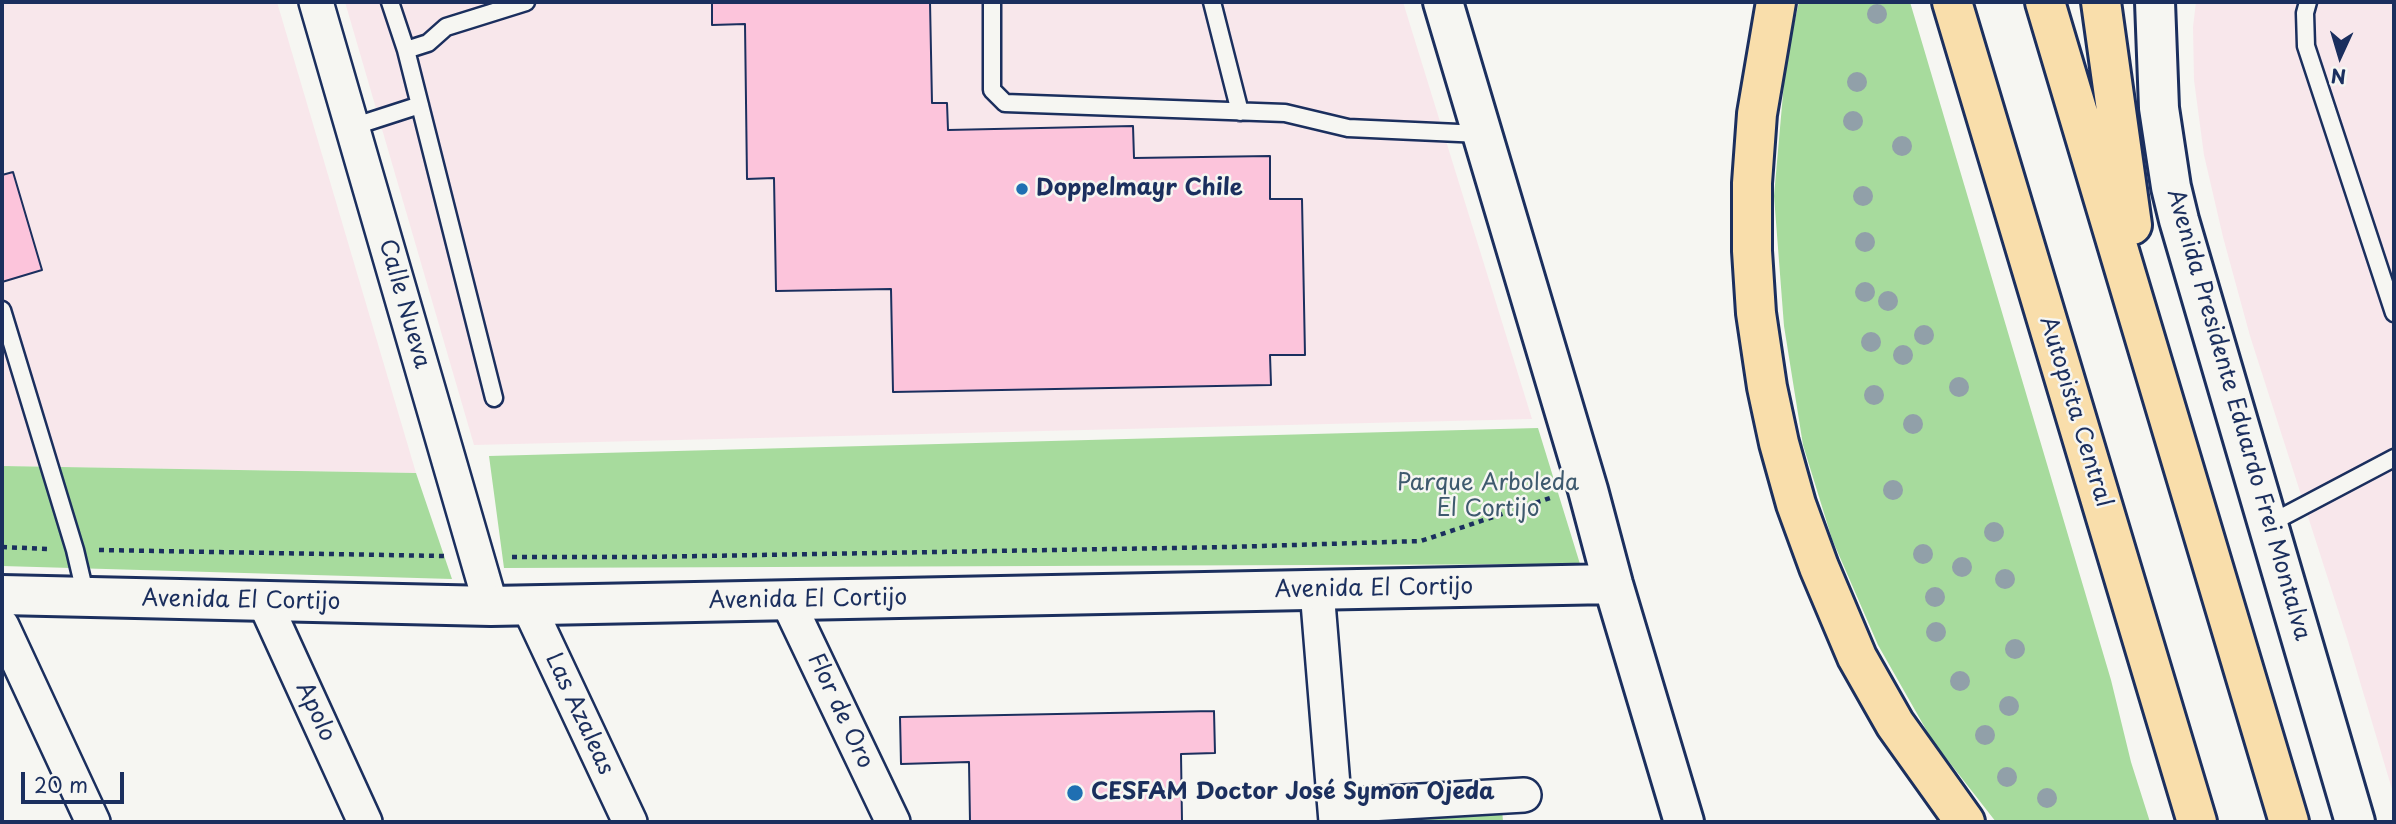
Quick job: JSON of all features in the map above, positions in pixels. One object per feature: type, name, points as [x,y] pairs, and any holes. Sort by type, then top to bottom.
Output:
[{"type":"highway","points":[[1776,2],[1757,114],[1752,224],[1756,313],[1779,443],[1805,529],[1857,657],[1895,724],[1965,822]]},
{"type":"highway","name":"Autopista Central","points":[[1952,2],[2197,822]]},
{"type":"highway","points":[[2045,2],[2289,822]]},
{"type":"highway","points":[[2101,2],[2127,196],[2158,382]]},
{"type":"main road","points":[[1443,2],[1684,822]]},
{"type":"main road","name":"Avenida Presidente Eduardo Frei Montalva","points":[[2155,2],[2159,108],[2171,187],[2194,274],[2355,822]]},
{"type":"main road","name":"Avenida El Cortijo","points":[[2,595],[509,606],[1613,584]]},
{"type":"street","name":"Calle Nueva","points":[[316,2],[477,557],[509,606]]},
{"type":"street","points":[[1317,590],[1336,814],[1524,795]]},
{"type":"street","name":"Flor de Oro","points":[[787,600],[893,822]]},
{"type":"street","name":"Apolo","points":[[264,601],[365,822]]},
{"type":"street","name":"Las Azaleas","points":[[509,606],[630,822]]},
{"type":"street","points":[[2,626],[93,822]]},
{"type":"lane","points":[[390,2],[406,50],[494,398]]},
{"type":"lane","points":[[406,50],[428,43],[446,27],[526,2]]},
{"type":"lane","points":[[992,2],[992,90],[1005,103],[1286,113],[1348,128],[1483,134]]},
{"type":"lane","points":[[1212,2],[1240,112]]},
{"type":"lane","points":[[2308,2],[2305,13],[2306,46],[2394,313]]},
{"type":"lane","points":[[352,127],[420,105]]},
{"type":"lane","points":[[2,310],[75,550],[86,597]]},
{"type":"lane","points":[[2269,524],[2394,458]]},
{"type":"path","points":[[2,547],[477,557],[642,557],[1420,541],[1561,495],[1588,490]]},
{"type":"shaded area","points":[[2,2],[277,2],[416,473],[2,466]]},
{"type":"shaded area","points":[[345,2],[1403,2],[1532,419],[474,445]]},
{"type":"shaded area","points":[[2196,2],[2394,2],[2394,796],[2347,638],[2250,336],[2223,237],[2204,155],[2194,80],[2193,27]]},
{"type":"green space","points":[[1799,2],[1910,2],[2111,680],[2131,762],[2150,822],[1996,822],[1932,740],[1878,645],[1832,539],[1803,445],[1784,326],[1774,196],[1786,60]]},
{"type":"green space","name":"Parque Arboleda El Cortijo","points":[[1538,428],[1580,564],[504,568],[489,456]]},
{"type":"green space","points":[[2,466],[416,473],[452,579],[2,566]]},
{"type":"green space","points":[[1502,808],[1503,822],[1405,822],[1405,817]]},
{"type":"building","name":"Doppelmayr Chile","points":[[712,2],[930,2],[932,103],[947,103],[948,130],[1133,126],[1134,158],[1270,156],[1270,199],[1302,199],[1305,355],[1270,355],[1271,385],[893,392],[891,289],[776,291],[774,178],[747,179],[745,24],[712,25]]},
{"type":"building","points":[[13,172],[42,270],[2,282],[2,175]]},
{"type":"building","name":"CESFAM Doctor José Symon Ojeda","points":[[1214,711],[1215,753],[1181,754],[1182,822],[970,822],[969,762],[901,764],[900,717]]},
{"type":"place","name":"Doppelmayr Chile","points":[[1022,189]]},
{"type":"place","name":"CESFAM Doctor José Symon Ojeda","points":[[1075,793]]}]
